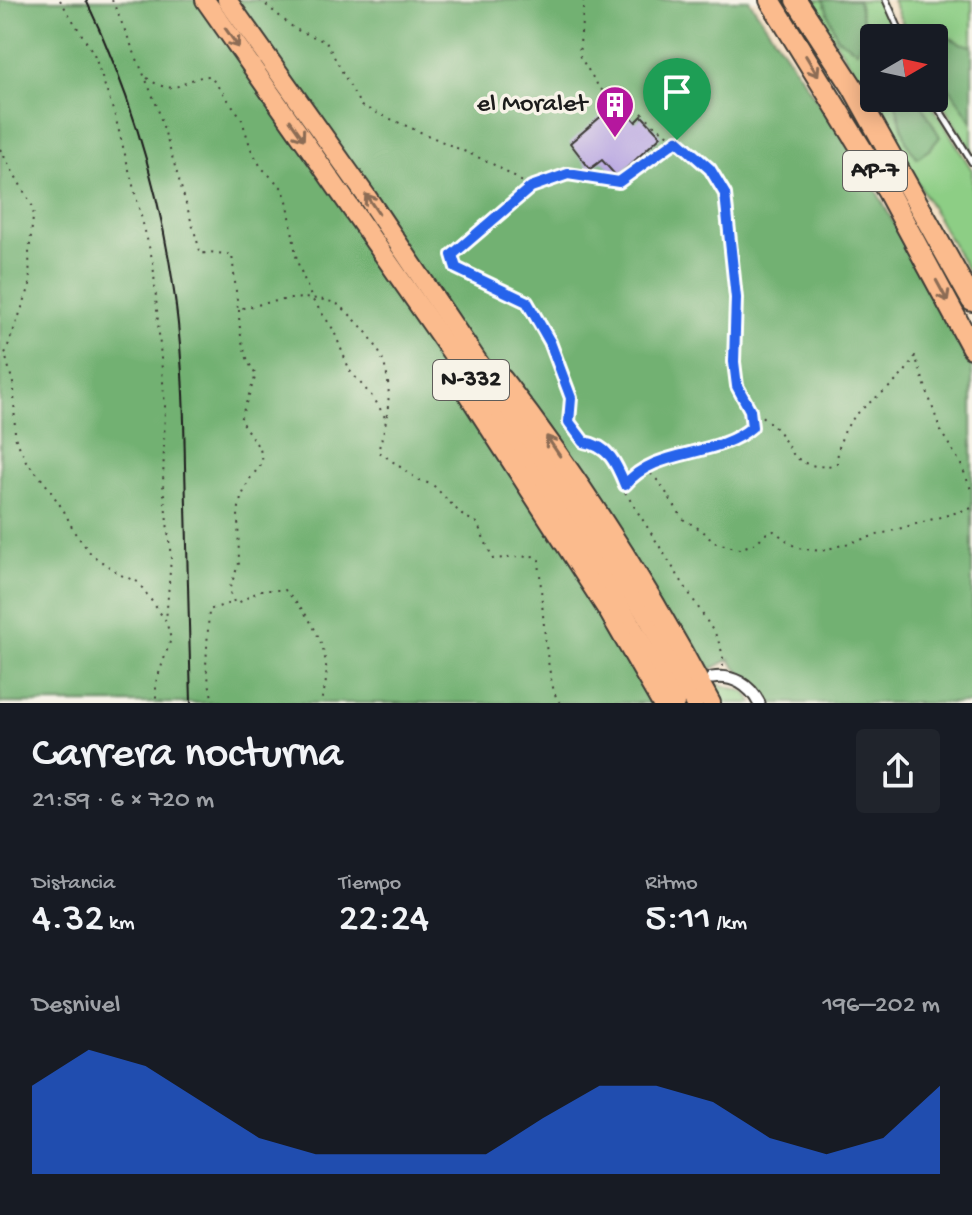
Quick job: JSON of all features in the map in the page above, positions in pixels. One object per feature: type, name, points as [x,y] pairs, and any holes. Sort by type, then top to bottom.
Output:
[{"type":"highway","name":"AP-7","points":[[770,0],[888,192],[972,348]]},
{"type":"highway","name":"AP-7","points":[[796,0],[852,86],[972,301]]},
{"type":"highway","name":"N-332","points":[[215,3],[367,197],[598,540],[648,618],[694,703]]},
{"type":"highway","name":"N-332","points":[[259,62],[360,221],[571,528],[636,630],[675,703]]},
{"type":"highway","points":[[360,221],[491,434],[608,611],[661,703]]},
{"type":"highway","name":"N-332","points":[[402,250],[551,442],[669,624],[711,703]]},
{"type":"street","points":[[718,677],[744,683],[759,703]]},
{"type":"lane","points":[[886,0],[897,24]]},
{"type":"lane","points":[[941,112],[972,162]]},
{"type":"path","points":[[60,0],[94,54],[115,116],[153,262],[165,406],[163,485],[171,558],[166,621],[171,639],[168,655],[156,682],[156,703]]},
{"type":"path","points":[[112,0],[157,106],[201,254],[232,255],[239,328],[256,375],[240,420],[260,449],[263,462],[249,480],[239,505],[239,563],[229,590],[234,602]]},
{"type":"path","points":[[260,0],[295,29],[326,42],[361,106],[491,163],[531,187]]},
{"type":"path","points":[[584,0],[579,55],[600,89],[631,103],[677,140],[710,169],[725,194],[736,298],[734,362],[737,386],[750,410],[752,427],[728,444],[662,460],[638,471],[625,485]]},
{"type":"path","points":[[145,76],[168,89],[181,87],[198,76],[210,76],[227,96],[241,117],[251,149],[261,167],[283,189],[297,261],[312,299],[333,329],[350,371],[375,400],[387,422]]},
{"type":"path","points":[[677,140],[619,182],[568,174],[531,187],[452,255],[456,268],[527,302],[550,342],[571,398],[569,422],[584,442],[597,444],[615,461],[625,492],[717,637],[723,655],[718,677]]},
{"type":"path","points":[[0,149],[25,188],[34,209],[29,253],[30,286],[5,354],[14,387],[15,437],[26,461],[45,483],[92,555],[121,575],[138,582],[166,621]]},
{"type":"path","points":[[238,309],[294,298],[338,304],[371,336],[390,378],[387,422],[378,451],[417,479],[433,485],[462,515],[477,523],[493,559],[534,556],[539,560],[550,673],[555,699],[560,703]]},
{"type":"path","points":[[749,407],[777,429],[794,457],[811,466],[830,466],[837,463],[842,433],[851,420],[863,407],[899,381],[915,356],[941,432],[960,462],[972,492]]},
{"type":"path","points":[[645,468],[660,483],[689,525],[703,531],[713,542],[739,549],[756,543],[765,534],[774,531],[797,548],[821,551],[972,508]]},
{"type":"path","points":[[213,703],[206,666],[209,610],[245,600],[261,590],[279,589],[285,590],[305,610],[328,668],[326,689],[320,703]]},
{"type":"green space","points":[[0,0],[749,0],[869,177],[972,369],[972,703],[764,703],[761,695],[730,659],[649,703],[0,703]]},
{"type":"green space","points":[[809,0],[881,0],[892,24],[860,24],[860,81]]},
{"type":"green space","points":[[823,0],[858,0],[863,24],[860,24],[857,50],[837,38]]},
{"type":"green space","points":[[892,0],[972,0],[972,152],[947,112],[948,24],[903,24]]},
{"type":"green space","points":[[948,37],[972,46],[972,122],[948,86]]},
{"type":"green space","points":[[878,112],[937,112],[972,170],[972,279]]},
{"type":"green space","points":[[898,112],[926,112],[940,137],[917,158],[907,144]]},
{"type":"green space","points":[[712,682],[745,692],[753,703],[718,703],[708,684]]},
{"type":"building","name":"el Moralet","points":[[618,102],[636,122],[642,116],[661,136],[617,177],[602,160],[590,169],[570,143]]},
{"type":"tram line","points":[[86,0],[115,67],[139,136],[158,206],[172,278],[183,395],[191,703]]},
{"type":"place","name":"el Moralet","points":[[615,139]]},
{"type":"route","points":[[677,140],[710,169],[725,194],[736,298],[734,362],[737,386],[750,410],[752,427],[728,444],[662,460],[638,471],[625,485],[615,461],[597,444],[584,442],[569,422],[571,398],[550,342],[527,302],[456,268],[452,255],[531,187],[568,174],[619,182],[677,140]]}]
